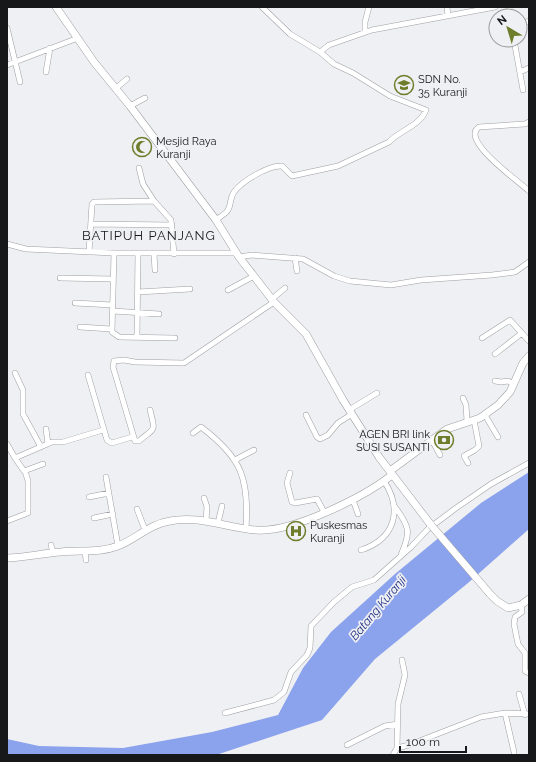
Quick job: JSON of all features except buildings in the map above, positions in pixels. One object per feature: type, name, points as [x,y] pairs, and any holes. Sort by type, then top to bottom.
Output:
[{"type":"street","points":[[56,7],[115,89],[130,106],[216,220],[237,255],[273,300],[306,334],[350,412],[391,473],[431,525],[497,601],[508,608],[521,605],[529,599]]},
{"type":"street","points":[[216,220],[228,210],[231,197],[235,190],[251,178],[267,169],[282,166],[292,176],[338,166],[389,142],[395,135],[417,121],[426,109],[390,96],[354,73],[334,64],[320,52],[290,34],[262,7]]},
{"type":"street","points":[[365,32],[365,22],[369,7]]},
{"type":"street","points":[[447,7],[448,16]]},
{"type":"street","points":[[320,52],[329,45],[365,32],[496,7]]},
{"type":"street","points":[[7,28],[8,39],[16,63],[20,82]]},
{"type":"street","points":[[7,65],[16,63],[78,38]]},
{"type":"street","points":[[46,72],[50,48]]},
{"type":"street","points":[[516,48],[524,90]]},
{"type":"street","points":[[520,72],[529,68]]},
{"type":"street","points":[[115,89],[127,79]]},
{"type":"street","points":[[130,106],[145,98]]},
{"type":"street","points":[[529,122],[525,124],[479,127],[475,134],[485,152],[529,191]]},
{"type":"street","points":[[139,168],[143,184],[154,201],[171,220],[174,254]]},
{"type":"street","points":[[89,252],[92,204],[94,202],[154,201]]},
{"type":"street","points":[[91,224],[172,225]]},
{"type":"street","points":[[7,244],[26,248],[114,254],[252,255],[295,258],[309,261],[334,276],[350,281],[391,285],[421,280],[515,272],[529,263]]},
{"type":"street","points":[[137,338],[138,253]]},
{"type":"street","points":[[114,254],[113,311],[111,329],[116,336],[137,338],[175,338]]},
{"type":"street","points":[[154,254],[154,270]]},
{"type":"street","points":[[295,258],[297,271]]},
{"type":"street","points":[[228,290],[254,276]]},
{"type":"street","points":[[60,278],[113,279]]},
{"type":"street","points":[[150,410],[154,430],[139,441],[134,441],[113,367],[114,361],[124,360],[135,362],[184,363],[273,300],[285,288]]},
{"type":"street","points":[[138,292],[190,289]]},
{"type":"street","points":[[75,302],[112,305]]},
{"type":"street","points":[[113,311],[159,314]]},
{"type":"street","points":[[482,338],[509,320],[513,321],[529,341]]},
{"type":"street","points":[[80,327],[111,329]]},
{"type":"street","points":[[495,354],[522,333]]},
{"type":"street","points":[[7,558],[25,558],[54,552],[85,551],[118,546],[145,530],[169,521],[186,519],[206,520],[246,529],[272,529],[324,512],[353,500],[384,481],[391,473],[432,440],[453,426],[471,421],[485,414],[504,398],[514,384],[523,363],[529,356]]},
{"type":"street","points":[[15,373],[23,390],[23,414],[42,447]]},
{"type":"street","points":[[88,375],[106,440],[110,443],[132,437]]},
{"type":"street","points":[[496,381],[501,382],[508,380],[514,384]]},
{"type":"street","points":[[306,415],[316,437],[320,439],[328,436],[338,423],[350,412],[377,393]]},
{"type":"street","points":[[463,398],[479,446],[464,456],[468,463]]},
{"type":"street","points":[[485,414],[498,437]]},
{"type":"street","points":[[193,433],[202,427],[221,442],[235,460],[244,479],[248,504],[246,529]]},
{"type":"street","points":[[46,429],[48,444]]},
{"type":"street","points":[[15,458],[48,444],[63,442],[104,430]]},
{"type":"street","points":[[432,440],[440,455]]},
{"type":"street","points":[[7,444],[25,471],[28,481],[28,511],[26,515],[7,521]]},
{"type":"street","points":[[235,460],[254,450]]},
{"type":"street","points":[[25,471],[43,464]]},
{"type":"street","points":[[225,713],[274,700],[284,692],[291,672],[307,655],[310,648],[311,626],[341,595],[352,587],[374,580],[428,529],[456,508],[486,488],[529,464]]},
{"type":"street","points":[[290,473],[287,483],[292,502],[295,503],[317,500],[324,512]]},
{"type":"street","points":[[106,477],[118,546]]},
{"type":"street","points":[[384,481],[390,490],[395,507],[406,522],[408,530],[406,543],[399,558]]},
{"type":"street","points":[[89,497],[109,493]]},
{"type":"street","points":[[204,498],[207,507],[206,520]]},
{"type":"street","points":[[353,500],[358,514]]},
{"type":"street","points":[[218,523],[222,506]]},
{"type":"street","points":[[361,550],[374,546],[384,536],[391,527],[395,507]]},
{"type":"street","points":[[137,509],[145,530]]},
{"type":"street","points":[[94,518],[113,514]]},
{"type":"street","points":[[51,545],[54,552]]},
{"type":"street","points":[[85,551],[86,560]]},
{"type":"street","points":[[521,605],[522,612],[515,617],[514,625],[518,644],[525,653],[525,671],[529,673]]},
{"type":"street","points":[[393,755],[397,748],[398,704],[405,675],[402,660]]},
{"type":"street","points":[[397,748],[416,743],[481,717],[505,713],[527,715],[519,694]]},
{"type":"street","points":[[505,713],[514,752]]},
{"type":"street","points":[[347,745],[385,726],[398,724]]},
{"type":"water","name":"Batang Kuranji","points":[[529,472],[529,529],[468,583],[375,659],[322,720],[216,755],[7,755],[7,739],[39,746],[123,748],[212,732],[278,715],[303,668],[331,632],[395,574],[481,503]]},
{"type":"place","name":"SDN No. 35 Kuranji","points":[[404,85]]},
{"type":"place","name":"Mesjid Raya Kuranji","points":[[142,147]]},
{"type":"place","name":"AGEN BRI link SUSI SUSANTI","points":[[444,440]]},
{"type":"place","name":"Puskesmas Kuranji","points":[[296,531]]},
{"type":"district","name":"BATIPUH PANJANG","points":[[149,235]]}]
